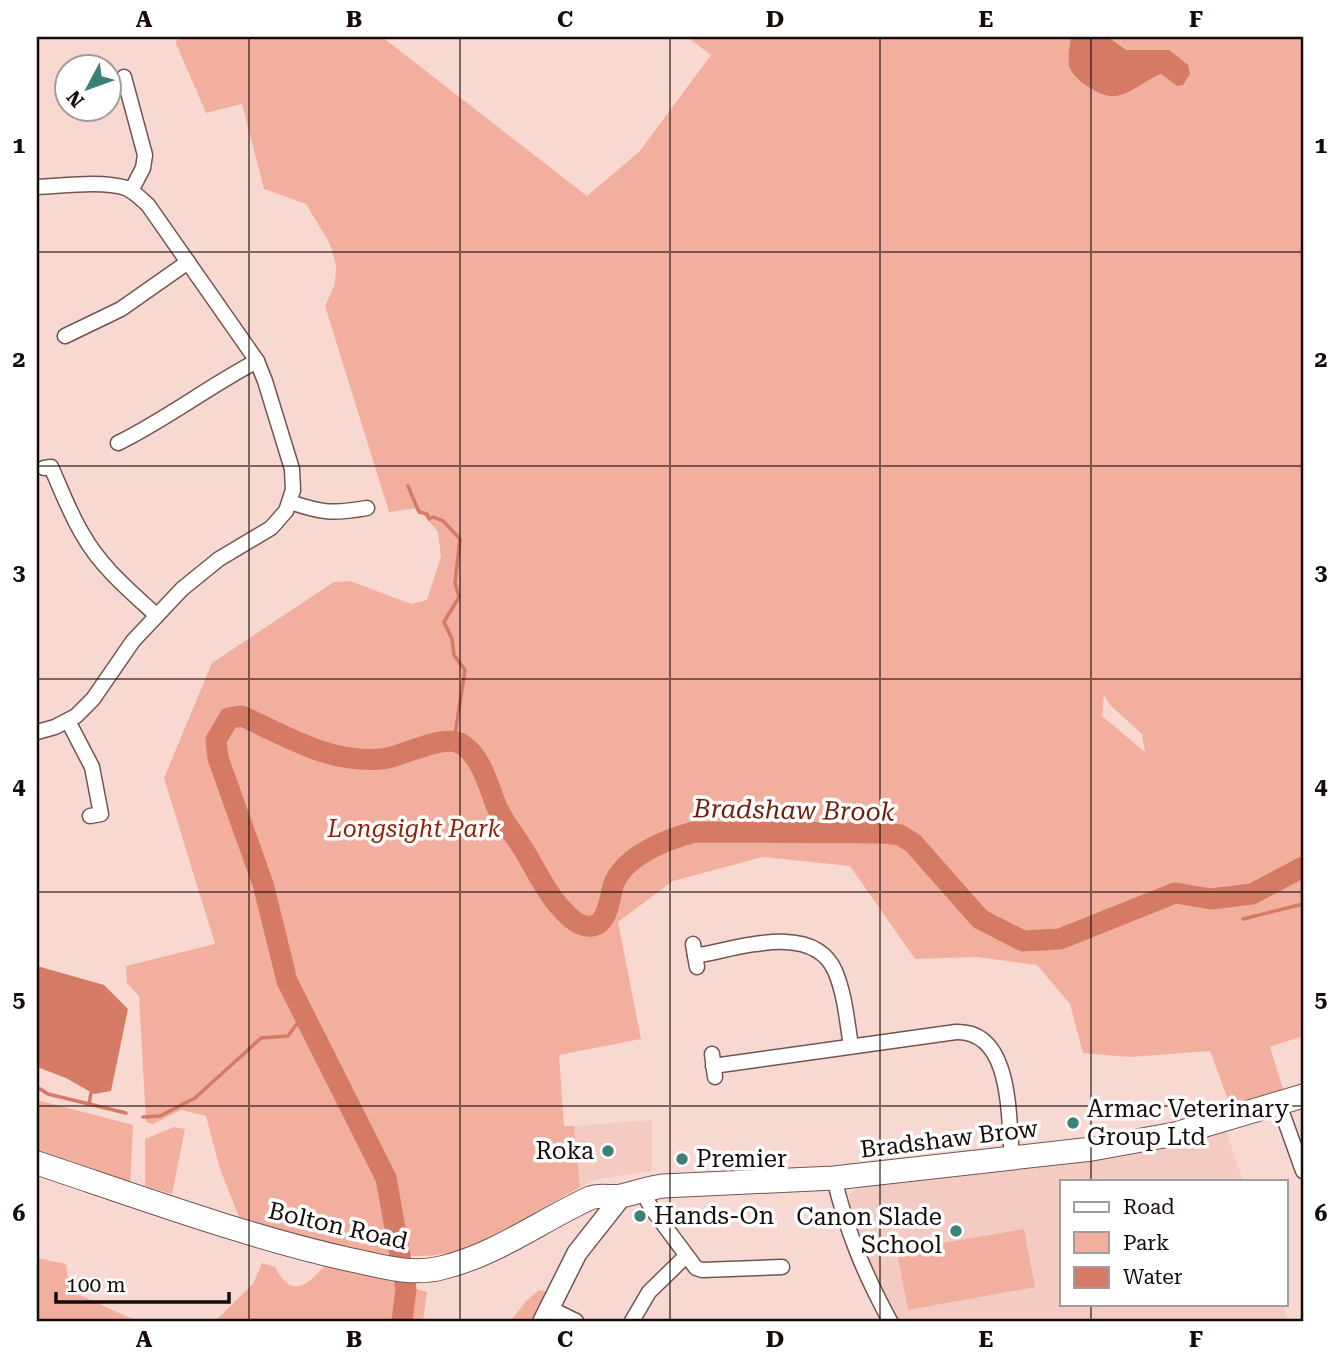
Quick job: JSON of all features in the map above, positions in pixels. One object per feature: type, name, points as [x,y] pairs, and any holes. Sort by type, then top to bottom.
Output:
[{"type":"main road","name":"Bradshaw Brow","points":[[632,1193],[663,1186],[834,1178],[1151,1139],[1303,1096]]},
{"type":"main road","name":"Bolton Road","points":[[37,1163],[272,1239],[378,1265],[425,1271],[458,1264],[501,1246],[593,1197],[632,1193]]},
{"type":"main road","points":[[546,1315],[577,1253],[632,1193]]},
{"type":"street","points":[[124,74],[145,155],[143,168],[131,191]]},
{"type":"street","points":[[37,187],[124,187],[148,205],[257,361],[293,479],[290,502],[280,520],[219,559],[182,589],[121,657],[93,699],[68,721],[37,732]]},
{"type":"street","points":[[65,335],[121,309],[188,262]]},
{"type":"street","points":[[118,443],[160,422],[209,388],[257,361]]},
{"type":"street","points":[[44,468],[51,467],[82,534],[95,554],[112,574],[156,615]]},
{"type":"street","points":[[290,502],[320,512],[340,513],[367,508]]},
{"type":"street","points":[[68,721],[96,779],[101,814],[90,816]]},
{"type":"street","points":[[695,956],[790,940],[810,946],[827,958],[838,978],[851,1046]]},
{"type":"street","points":[[713,1065],[956,1032],[972,1034],[981,1038],[995,1053],[1003,1073],[1012,1158]]},
{"type":"street","points":[[1279,1104],[1303,1171]]},
{"type":"street","points":[[834,1178],[844,1220],[858,1258],[890,1321]]},
{"type":"street","points":[[632,1193],[652,1209],[692,1265],[702,1270],[782,1267]]},
{"type":"street","points":[[632,1321],[649,1292],[686,1256]]},
{"type":"street","points":[[546,1315],[576,1321]]},
{"type":"shaded area","points":[[652,1120],[652,1171],[598,1179],[580,1187],[574,1126]]},
{"type":"shaded area","name":"Canon Slade School","points":[[1226,1131],[1243,1180],[1060,1180],[1060,1306],[1284,1306],[1288,1321],[898,1321],[874,1281],[848,1220],[850,1194],[858,1187],[1143,1153]]},
{"type":"green space","name":"Longsight Park","points":[[189,37],[382,37],[587,196],[639,152],[711,55],[687,37],[1303,37],[1303,1036],[1270,1047],[1283,1089],[1230,1105],[1210,1051],[1130,1057],[1083,1053],[1070,1004],[1037,965],[977,957],[915,959],[850,866],[763,857],[673,881],[618,922],[641,1039],[559,1055],[564,1126],[574,1126],[580,1187],[491,1238],[460,1250],[434,1255],[407,1256],[349,1248],[239,1217],[220,1169],[206,1116],[181,1110],[153,1124],[146,1122],[139,996],[127,983],[126,966],[215,944],[164,778],[212,663],[334,582],[350,581],[411,604],[427,600],[441,557],[438,532],[418,508],[389,512],[325,306],[335,284],[336,265],[330,244],[306,204],[264,189],[242,104],[206,113],[175,41]],"holes":[[[1104,695],[1110,705],[1142,734],[1145,752],[1102,716]]]},
{"type":"green space","points":[[37,1100],[133,1125],[130,1185],[37,1150]]},
{"type":"green space","points":[[174,1127],[185,1129],[172,1194],[145,1186],[145,1139]]},
{"type":"green space","points":[[1024,1229],[1035,1287],[908,1310],[897,1251]]},
{"type":"green space","points":[[37,1258],[66,1264],[69,1290],[137,1321],[37,1321]]},
{"type":"green space","points":[[262,1263],[275,1267],[288,1284],[294,1286],[307,1282],[327,1263],[427,1292],[423,1321],[215,1321],[253,1284]]},
{"type":"green space","points":[[539,1290],[549,1292],[536,1321],[511,1321],[526,1301]]},
{"type":"water","points":[[1071,37],[1108,37],[1126,50],[1169,50],[1188,65],[1190,74],[1183,85],[1177,86],[1161,74],[1122,94],[1103,94],[1081,82],[1071,70]]},
{"type":"water","points":[[37,966],[104,985],[128,1009],[111,1091],[94,1094],[66,1078],[37,1067]]},
{"type":"waterway","points":[[408,486],[419,512],[427,514],[429,519],[433,517],[443,521],[460,539],[455,583],[459,597],[444,622],[452,639],[454,655],[465,670],[454,741]]},
{"type":"waterway","name":"Bradshaw Brook","points":[[402,1321],[406,1289],[386,1178],[287,981],[263,884],[218,758],[216,740],[229,718],[242,716],[310,747],[345,757],[382,759],[445,741],[463,745],[480,764],[499,811],[550,894],[571,918],[587,926],[598,924],[602,920],[615,881],[629,863],[661,843],[694,832],[900,835],[913,843],[980,919],[1023,941],[1060,939],[1175,893],[1211,899],[1252,894],[1303,867]]},
{"type":"waterway","points":[[1243,919],[1303,904]]},
{"type":"waterway","points":[[143,1117],[160,1116],[195,1098],[261,1038],[288,1036],[304,1014]]},
{"type":"waterway","points":[[37,1087],[48,1094],[126,1113]]},
{"type":"waterway","points":[[89,1104],[91,1093]]},
{"type":"place","name":"Armac Veterinary Group Ltd","points":[[1073,1123]]},
{"type":"place","name":"Roka","points":[[608,1151]]},
{"type":"place","name":"Premier","points":[[682,1159]]},
{"type":"place","name":"Hands-On","points":[[640,1216]]},
{"type":"place","name":"Canon Slade School","points":[[956,1231]]}]
